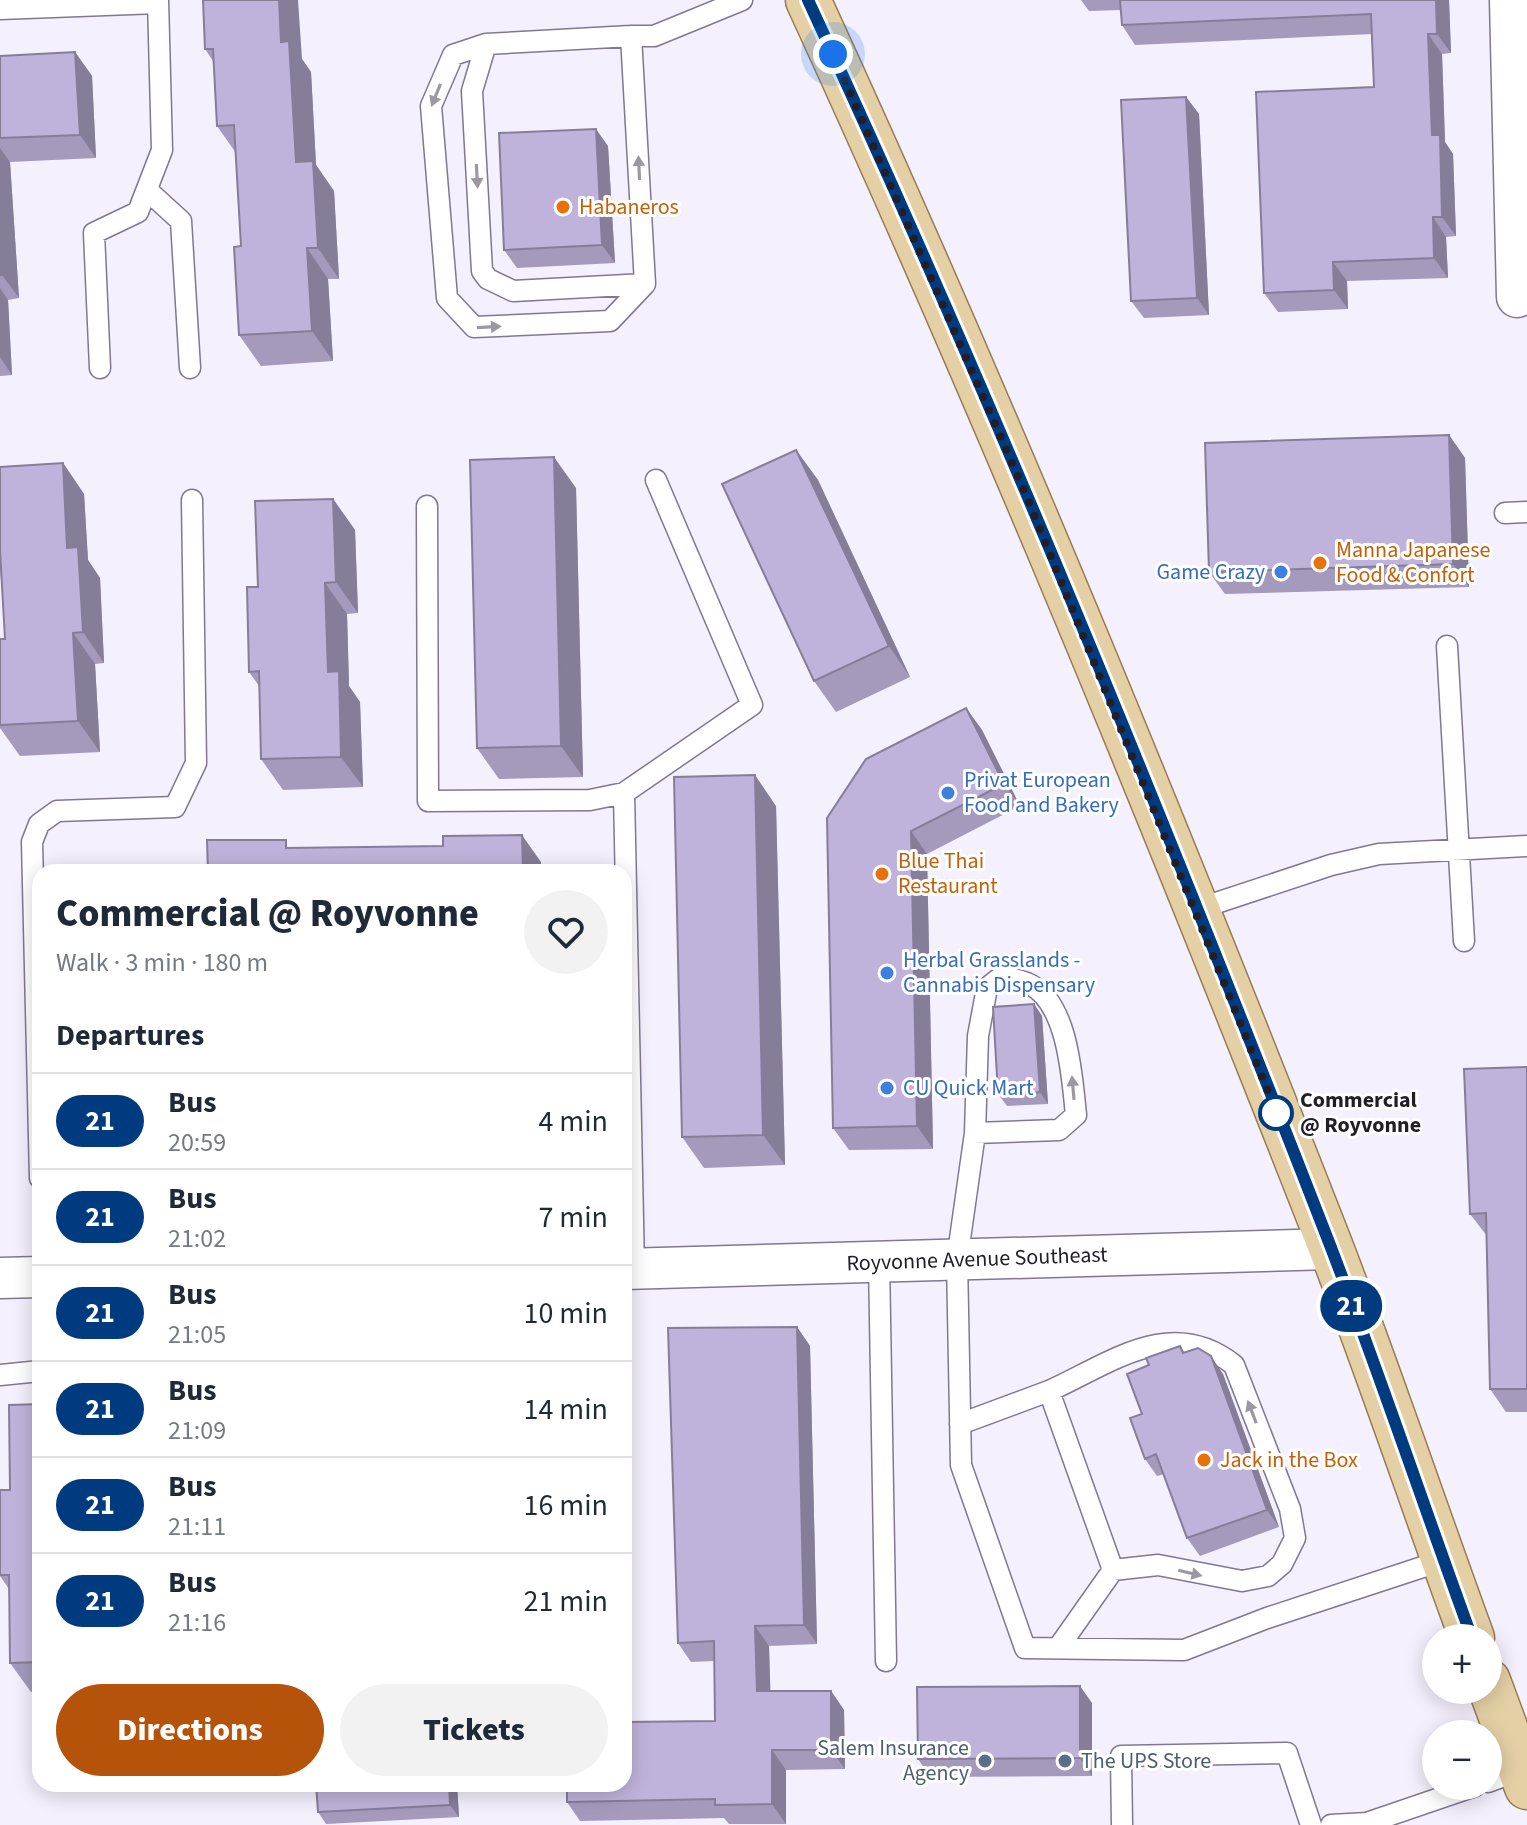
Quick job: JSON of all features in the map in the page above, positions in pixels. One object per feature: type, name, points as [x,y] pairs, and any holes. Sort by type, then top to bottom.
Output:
[{"type":"main road","points":[[808,0],[1015,469],[1195,910],[1331,1249],[1467,1624]]},
{"type":"main road","points":[[1495,1704],[1516,1777]]},
{"type":"street","points":[[1510,0],[1517,297]]},
{"type":"street","name":"Royvonne Avenue Southeast","points":[[632,1269],[1331,1249]]},
{"type":"street","points":[[0,1278],[32,1277]]},
{"type":"lane","points":[[631,36],[645,284],[610,321],[474,327],[447,298],[431,106],[453,55],[486,44],[631,36],[654,36],[742,0]]},
{"type":"lane","points":[[0,9],[158,1],[164,129],[162,150],[138,212],[94,233],[100,368]]},
{"type":"lane","points":[[486,44],[472,91],[482,271],[488,279],[513,291],[645,284]]},
{"type":"lane","points":[[147,190],[181,221],[190,368]]},
{"type":"lane","points":[[427,506],[428,801],[590,800],[624,793],[752,705],[656,480]]},
{"type":"lane","points":[[33,864],[32,842],[39,824],[57,811],[175,807],[196,763],[192,500]]},
{"type":"lane","points":[[1505,513],[1527,512]]},
{"type":"lane","points":[[1447,646],[1464,941]]},
{"type":"lane","points":[[624,793],[625,864]]},
{"type":"lane","points":[[1195,910],[1331,865],[1379,854],[1527,846]]},
{"type":"lane","points":[[975,1133],[1059,1130],[1076,1115],[1070,1052],[1047,998],[1029,983],[1002,976],[987,988],[978,1036],[975,1133],[957,1260],[961,1465],[1025,1648],[1184,1650],[1267,1618],[1444,1560]]},
{"type":"lane","points":[[879,1262],[886,1661]]},
{"type":"lane","points":[[960,1424],[1049,1391],[1162,1342],[1192,1342],[1214,1349],[1234,1365],[1290,1509],[1295,1538],[1282,1564],[1268,1576],[1242,1581],[1158,1565],[1113,1570],[1058,1648]]},
{"type":"lane","points":[[0,1375],[32,1372]]},
{"type":"lane","points":[[1049,1391],[1113,1570]]},
{"type":"lane","points":[[1122,1825],[1121,1756],[1287,1753],[1311,1825]]},
{"type":"lane","points":[[1331,1825],[1367,1823],[1434,1800]]},
{"type":"building","points":[[203,0],[279,0],[281,42],[289,41],[296,162],[313,161],[318,248],[307,248],[312,331],[239,335],[234,247],[241,246],[234,125],[217,126],[213,49],[205,49]]},
{"type":"building","points":[[1120,0],[1436,0],[1437,34],[1428,34],[1432,135],[1440,135],[1442,217],[1433,217],[1434,258],[1333,262],[1334,290],[1264,293],[1256,92],[1374,87],[1371,14],[1122,25]]},
{"type":"building","points":[[75,52],[80,135],[0,138],[0,56]]},
{"type":"building","points":[[1186,97],[1197,298],[1131,301],[1121,100]]},
{"type":"building","name":"Habaneros","points":[[596,129],[602,245],[504,250],[499,133]]},
{"type":"building","points":[[1449,435],[1453,564],[1209,572],[1205,443]]},
{"type":"building","points":[[796,450],[889,646],[814,681],[722,484]]},
{"type":"building","points":[[554,457],[561,746],[477,748],[470,460]]},
{"type":"building","points":[[63,463],[67,548],[78,547],[83,632],[73,633],[78,721],[0,725],[0,639],[5,639],[0,550],[0,467]]},
{"type":"building","points":[[333,499],[336,582],[325,583],[328,672],[339,671],[341,757],[261,759],[259,671],[249,672],[247,587],[258,587],[255,501]]},
{"type":"building","points":[[966,708],[1004,784],[911,831],[917,1126],[833,1128],[827,818],[866,759]]},
{"type":"building","points":[[755,775],[763,1135],[682,1137],[674,777]]},
{"type":"building","points":[[522,835],[523,864],[208,864],[207,840],[286,840],[286,848],[443,846],[443,836]]},
{"type":"building","points":[[1034,1004],[1040,1092],[998,1094],[993,1007]]},
{"type":"building","points":[[1527,1067],[1527,1389],[1490,1389],[1486,1213],[1470,1214],[1464,1069]]},
{"type":"building","points":[[797,1327],[804,1625],[755,1626],[757,1691],[831,1691],[831,1750],[772,1750],[772,1804],[715,1805],[715,1799],[567,1802],[567,1792],[632,1792],[632,1722],[715,1721],[714,1641],[678,1643],[668,1328]]},
{"type":"building","points":[[1180,1346],[1183,1353],[1198,1348],[1211,1356],[1267,1510],[1187,1538],[1156,1454],[1145,1459],[1130,1418],[1142,1414],[1127,1374],[1149,1365],[1146,1358]]},
{"type":"building","points":[[32,1404],[32,1662],[10,1663],[9,1575],[0,1575],[0,1490],[10,1490],[9,1405]]},
{"type":"building","points":[[1080,1686],[1080,1758],[918,1759],[917,1687]]},
{"type":"building","points":[[317,1792],[449,1792],[450,1805],[318,1812]]},
{"type":"bus line","name":"21","points":[[808,0],[871,136],[1102,678],[1331,1249],[1467,1624]]},
{"type":"place","name":"Habaneros","points":[[563,207]]},
{"type":"place","name":"Manna Japanese Food & Confort","points":[[1320,563]]},
{"type":"place","name":"Game Crazy","points":[[1281,572]]},
{"type":"place","name":"Privat European Food and Bakery","points":[[948,793]]},
{"type":"place","name":"Blue Thai Restaurant","points":[[882,874]]},
{"type":"place","name":"Herbal Grasslands - Cannabis Dispensary","points":[[887,973]]},
{"type":"place","name":"CU Quick Mart","points":[[887,1088]]},
{"type":"place","name":"Commercial @ Royvonne","points":[[1276,1113]]},
{"type":"place","name":"Jack in the Box","points":[[1204,1460]]},
{"type":"place","name":"Salem Insurance Agency","points":[[985,1761]]},
{"type":"place","name":"The UPS Store","points":[[1065,1761]]},
{"type":"route","points":[[833,54],[1026,495],[1282,1126],[1276,1113]]}]
